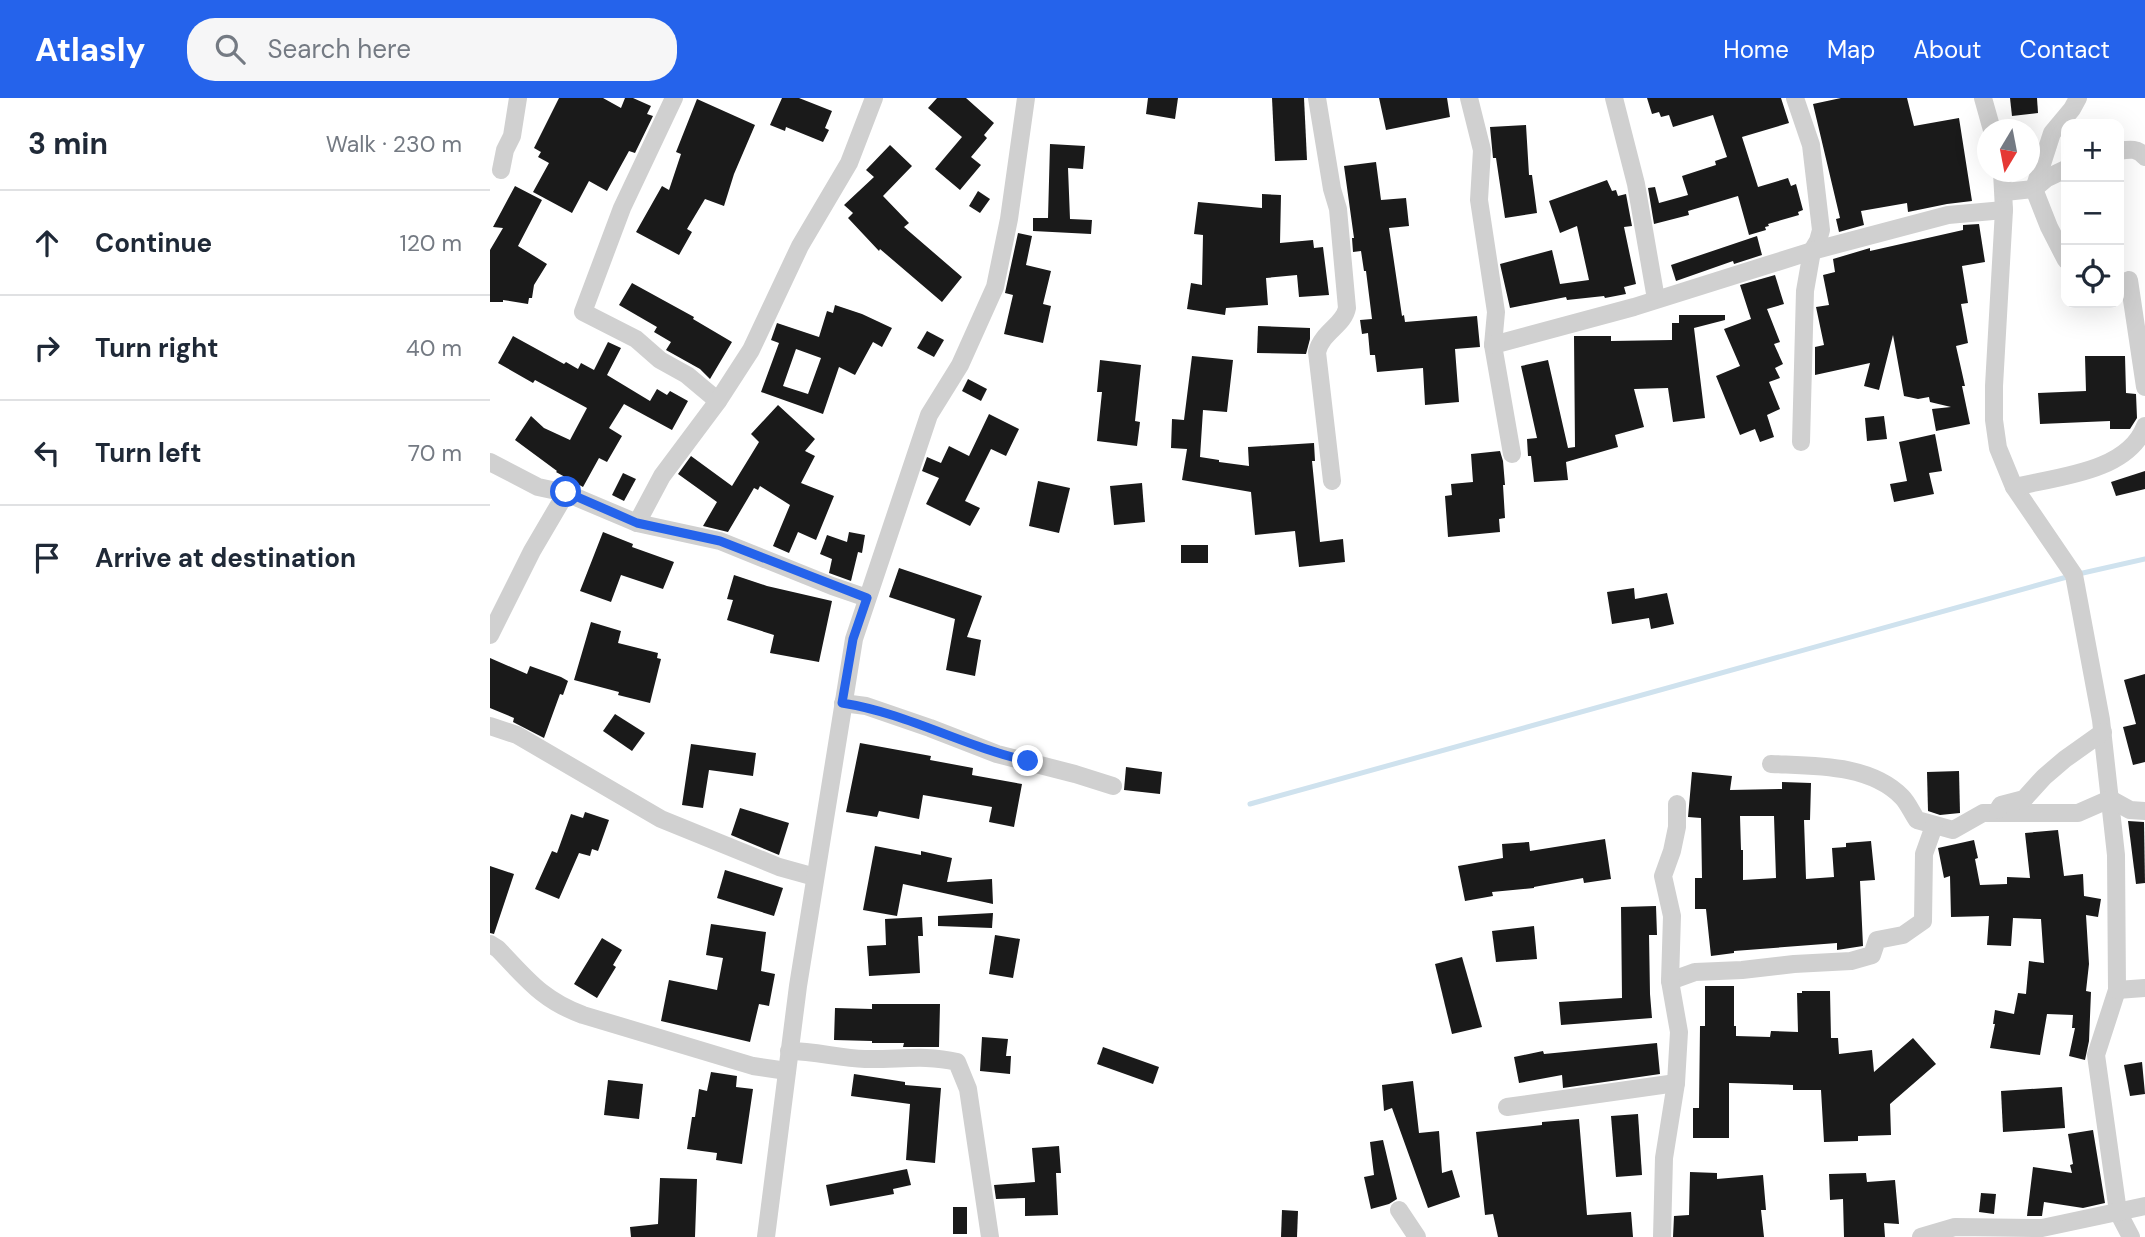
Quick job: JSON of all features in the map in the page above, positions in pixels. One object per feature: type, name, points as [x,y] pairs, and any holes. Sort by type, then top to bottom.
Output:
[{"type":"street","points":[[501,170],[505,150],[512,136],[517,98]]},
{"type":"street","points":[[674,98],[622,208],[583,312],[636,339],[660,360],[687,375],[718,401]]},
{"type":"street","points":[[637,523],[662,476],[718,401],[751,350],[800,246],[849,163],[874,98]]},
{"type":"street","points":[[766,1237],[789,1051],[853,639],[929,415],[961,365],[995,288],[1009,219],[1026,98]]},
{"type":"street","points":[[1317,98],[1332,189],[1338,209],[1347,308],[1344,317],[1320,343],[1317,352],[1332,481]]},
{"type":"street","points":[[1469,98],[1482,150],[1479,200],[1496,312],[1493,345],[1512,454]]},
{"type":"street","points":[[1614,98],[1636,184],[1656,299]]},
{"type":"street","points":[[1795,98],[1811,145],[1821,230],[1812,251],[1805,291],[1801,442]]},
{"type":"street","points":[[1983,98],[1989,119]]},
{"type":"street","points":[[2061,251],[2034,189],[2052,133],[2078,98]]},
{"type":"street","points":[[2124,150],[2138,150],[2145,158]]},
{"type":"street","points":[[1493,345],[1812,251],[2005,201],[2034,189],[2047,178],[2061,171]]},
{"type":"street","points":[[2003,182],[2005,201],[1994,420],[1998,448],[2014,487],[2074,575],[2103,732],[2116,855],[2117,990],[2096,1055],[2118,1212],[2131,1237]]},
{"type":"street","points":[[2131,279],[2145,387]]},
{"type":"street","points":[[2014,487],[2099,467],[2122,455],[2141,438],[2145,426]]},
{"type":"street","points":[[490,462],[538,487],[566,492],[637,523],[720,541],[867,598]]},
{"type":"street","points":[[490,635],[532,551],[566,492]]},
{"type":"street","points":[[842,703],[866,706],[997,754],[1114,786]]},
{"type":"street","points":[[490,726],[517,735],[661,819],[779,867],[815,877]]},
{"type":"street","points":[[1997,813],[2001,805],[2024,799],[2064,758],[2103,732]]},
{"type":"street","points":[[1771,764],[1845,770],[1879,781],[1903,797],[1917,820],[1953,830],[1983,813],[2078,813],[2110,799]]},
{"type":"street","points":[[2110,799],[2130,810],[2145,810]]},
{"type":"street","points":[[1662,1237],[1664,1158],[1676,1083],[1679,1032],[1670,981],[1672,916],[1663,876],[1677,827],[1677,804]]},
{"type":"street","points":[[1670,981],[1695,972],[1742,971],[1794,964],[1851,961],[1872,955],[1877,940],[1903,935],[1923,920],[1924,854],[1934,826]]},
{"type":"street","points":[[490,944],[541,994],[561,1007],[753,1066],[787,1071]]},
{"type":"street","points":[[2117,990],[2145,988]]},
{"type":"street","points":[[789,1051],[864,1059],[936,1057],[957,1062],[968,1089],[990,1237]]},
{"type":"street","points":[[1507,1107],[1676,1083]]},
{"type":"street","points":[[1921,1237],[1955,1227],[2042,1228],[2145,1206]]},
{"type":"street","points":[[1399,1210],[1417,1237]]},
{"type":"building","points":[[559,98],[603,98],[621,108],[625,98],[633,98],[651,106],[647,114],[653,116],[635,153],[629,151],[607,191],[589,181],[572,213],[533,192],[549,163],[538,157],[541,152],[534,148]]},
{"type":"building","points":[[782,98],[799,98],[832,111],[825,128],[829,130],[823,142],[786,127],[785,131],[770,125]]},
{"type":"building","points":[[937,98],[966,98],[994,123],[984,135],[987,138],[971,157],[981,165],[960,190],[935,169],[962,137],[928,108]]},
{"type":"building","points":[[1148,98],[1178,98],[1175,119],[1146,114]]},
{"type":"building","points":[[1272,98],[1304,98],[1307,160],[1275,161]]},
{"type":"building","points":[[1379,98],[1447,98],[1450,117],[1386,130]]},
{"type":"building","points":[[1647,98],[1781,98],[1789,123],[1742,137],[1758,187],[1788,178],[1791,186],[1796,184],[1803,210],[1798,212],[1799,215],[1768,224],[1766,230],[1749,235],[1738,196],[1688,211],[1689,215],[1654,224],[1648,188],[1655,187],[1659,203],[1688,195],[1682,176],[1716,165],[1715,161],[1727,157],[1713,115],[1673,127],[1669,115],[1661,117],[1659,112],[1652,114]]},
{"type":"building","points":[[1841,98],[1907,98],[1914,126],[1959,118],[1972,201],[1908,212],[1907,203],[1861,211],[1864,225],[1839,232],[1836,219],[1840,218],[1813,104]]},
{"type":"building","points":[[2010,98],[2037,98],[2038,113],[2012,116]]},
{"type":"building","points":[[697,99],[755,125],[724,206],[705,199],[687,229],[692,232],[679,255],[636,232],[662,186],[669,190],[681,154],[676,152]]},
{"type":"building","points":[[1526,125],[1529,175],[1532,175],[1537,213],[1505,218],[1490,127]]},
{"type":"building","points":[[1050,144],[1085,146],[1083,169],[1068,168],[1070,219],[1092,220],[1091,234],[1033,231],[1033,218],[1048,218]]},
{"type":"building","points":[[890,145],[912,166],[883,196],[909,223],[904,227],[962,277],[942,302],[880,249],[879,251],[848,218],[853,213],[844,205],[874,177],[866,170]]},
{"type":"building","points":[[1376,162],[1381,200],[1406,198],[1409,226],[1389,228],[1405,322],[1477,316],[1480,347],[1455,349],[1459,402],[1425,405],[1423,368],[1377,372],[1375,355],[1370,355],[1368,333],[1362,334],[1360,320],[1372,319],[1361,251],[1353,252],[1354,238],[1344,166]]},
{"type":"building","points":[[1607,180],[1612,191],[1616,190],[1618,196],[1626,194],[1632,226],[1624,227],[1636,284],[1624,287],[1626,294],[1605,298],[1567,300],[1566,297],[1510,308],[1500,264],[1552,250],[1560,284],[1589,280],[1577,226],[1560,233],[1549,201]]},
{"type":"building","points":[[515,186],[542,200],[518,246],[547,264],[534,285],[528,304],[503,300],[490,302],[490,250],[503,228],[493,227]]},
{"type":"building","points":[[978,191],[990,199],[980,213],[969,206]]},
{"type":"building","points":[[1262,194],[1281,195],[1280,243],[1313,240],[1314,248],[1323,247],[1329,295],[1299,297],[1297,275],[1266,278],[1268,305],[1226,308],[1225,315],[1187,309],[1191,283],[1202,285],[1203,235],[1194,234],[1198,202],[1262,208]]},
{"type":"building","points":[[1979,224],[1985,262],[1962,266],[1968,303],[1961,304],[1968,343],[1956,346],[1970,424],[1936,431],[1932,409],[1951,407],[1930,402],[1929,397],[1918,399],[1904,396],[1893,335],[1879,390],[1864,386],[1870,363],[1815,375],[1815,347],[1824,345],[1816,307],[1829,305],[1823,275],[1835,272],[1833,259],[1870,248],[1870,251],[1963,230],[1963,225]]},
{"type":"building","points":[[1018,233],[1032,236],[1026,265],[1051,271],[1043,304],[1051,306],[1043,343],[1004,334],[1013,295],[1005,293]]},
{"type":"building","points":[[1757,236],[1762,255],[1734,264],[1733,261],[1676,281],[1671,265]]},
{"type":"building","points":[[1775,275],[1784,304],[1767,309],[1780,342],[1774,344],[1783,364],[1775,368],[1780,378],[1769,382],[1780,409],[1767,415],[1774,437],[1760,442],[1755,429],[1740,435],[1716,376],[1740,366],[1724,329],[1751,319],[1740,285]]},
{"type":"building","points":[[632,283],[694,317],[693,319],[732,342],[710,379],[700,369],[666,350],[671,342],[654,332],[657,327],[619,305]]},
{"type":"building","points":[[835,305],[892,328],[882,347],[873,342],[855,375],[839,367],[823,414],[761,392],[779,343],[771,340],[777,323],[819,337],[827,311],[833,313]],"holes":[[[796,349],[821,358],[808,394],[783,386]]]},
{"type":"building","points":[[1679,315],[1725,315],[1725,320],[1694,328],[1705,418],[1673,422],[1668,388],[1634,389],[1644,427],[1615,435],[1618,447],[1566,462],[1568,480],[1534,482],[1527,439],[1537,438],[1521,366],[1548,360],[1568,448],[1575,447],[1574,336],[1611,336],[1611,341],[1672,340],[1672,323],[1679,323]]},
{"type":"building","points":[[1258,326],[1310,328],[1306,354],[1257,353]]},
{"type":"building","points":[[927,331],[944,340],[934,357],[917,348]]},
{"type":"building","points":[[513,336],[578,369],[581,363],[594,370],[608,342],[621,348],[607,375],[650,401],[657,389],[667,395],[670,391],[688,401],[672,430],[624,404],[609,428],[622,436],[607,462],[599,458],[583,487],[556,472],[515,440],[531,416],[544,428],[570,440],[587,408],[498,363]]},
{"type":"building","points":[[1192,356],[1233,360],[1227,412],[1203,410],[1200,457],[1249,466],[1248,447],[1314,443],[1315,461],[1312,461],[1320,542],[1343,539],[1345,562],[1299,567],[1295,531],[1255,535],[1251,492],[1182,480],[1187,449],[1171,448],[1172,419],[1184,420]]},
{"type":"building","points":[[2085,356],[2125,356],[2126,393],[2136,394],[2137,418],[2130,429],[2110,429],[2110,421],[2040,424],[2038,393],[2086,391]]},
{"type":"building","points":[[1100,360],[1141,365],[1135,421],[1140,422],[1137,446],[1097,441],[1102,392],[1097,392]]},
{"type":"building","points":[[968,379],[987,389],[981,401],[962,391]]},
{"type":"building","points":[[778,405],[815,439],[805,451],[815,456],[801,483],[834,496],[816,540],[798,532],[789,553],[773,546],[790,505],[760,486],[758,490],[754,488],[728,532],[703,526],[717,502],[678,474],[691,456],[732,486],[759,442],[751,434]]},
{"type":"building","points":[[989,414],[1019,429],[1006,456],[991,449],[965,501],[980,508],[970,526],[926,504],[939,478],[922,471],[927,457],[941,463],[949,446],[969,456]]},
{"type":"building","points":[[1884,416],[1887,439],[1867,441],[1865,418]]},
{"type":"building","points":[[1935,434],[1942,471],[1929,473],[1934,494],[1894,502],[1890,484],[1907,481],[1899,442]]},
{"type":"building","points":[[1500,451],[1505,485],[1505,518],[1499,519],[1500,532],[1448,537],[1445,496],[1452,495],[1451,484],[1473,482],[1471,454]]},
{"type":"building","points":[[2145,471],[2145,489],[2116,496],[2111,482]]},
{"type":"building","points":[[623,473],[636,479],[624,501],[612,495]]},
{"type":"building","points":[[1038,481],[1070,488],[1059,533],[1029,526]]},
{"type":"building","points":[[1142,483],[1145,522],[1114,525],[1110,486]]},
{"type":"building","points":[[603,532],[633,544],[632,547],[674,562],[663,589],[621,575],[611,602],[580,591]]},
{"type":"building","points":[[849,532],[865,535],[862,553],[858,552],[851,581],[829,573],[832,559],[820,554],[827,535],[847,542]]},
{"type":"building","points":[[1181,545],[1208,545],[1208,563],[1181,563]]},
{"type":"building","points":[[899,568],[982,596],[967,637],[981,640],[975,676],[946,670],[955,619],[889,597]]},
{"type":"building","points":[[734,575],[767,586],[832,601],[819,662],[770,653],[774,635],[727,620],[733,600],[727,599]]},
{"type":"building","points":[[1634,588],[1635,599],[1667,593],[1674,624],[1651,629],[1649,618],[1612,624],[1607,592]]},
{"type":"building","points":[[591,622],[621,631],[618,643],[658,653],[657,658],[661,659],[650,703],[574,680]]},
{"type":"building","points":[[490,658],[527,674],[530,666],[568,681],[563,695],[560,694],[544,738],[513,722],[514,718],[490,708]]},
{"type":"building","points":[[2145,674],[2145,762],[2133,765],[2123,727],[2136,724],[2124,680]]},
{"type":"building","points":[[615,714],[645,733],[632,751],[603,731]]},
{"type":"building","points":[[860,743],[931,756],[930,760],[973,768],[972,775],[1022,784],[1014,827],[989,822],[992,807],[923,795],[919,819],[879,811],[877,817],[846,812]]},
{"type":"building","points":[[691,744],[756,753],[753,776],[709,770],[703,808],[682,805]]},
{"type":"building","points":[[1126,767],[1162,772],[1160,794],[1124,790]]},
{"type":"building","points":[[1959,771],[1960,813],[1940,815],[1928,811],[1927,772]]},
{"type":"building","points":[[1692,772],[1732,776],[1730,790],[1782,789],[1782,782],[1811,783],[1810,820],[1804,820],[1806,879],[1834,877],[1832,848],[1846,847],[1846,843],[1871,841],[1875,880],[1860,881],[1863,946],[1837,950],[1837,943],[1734,951],[1711,956],[1706,909],[1695,909],[1695,878],[1702,878],[1701,818],[1688,817]],"holes":[[[1740,816],[1774,816],[1776,878],[1743,880]]]},
{"type":"building","points":[[740,808],[789,823],[779,855],[731,835]]},
{"type":"building","points":[[585,812],[609,820],[598,851],[592,849],[590,856],[579,853],[559,899],[535,889],[552,851],[557,853],[571,814],[583,818]]},
{"type":"building","points":[[2128,821],[2144,822],[2145,883],[2136,884]]},
{"type":"building","points":[[2058,830],[2064,876],[2083,874],[2084,896],[2101,899],[2098,917],[2086,915],[2089,964],[2086,991],[2091,992],[2089,1041],[2085,1060],[2069,1056],[2075,1028],[2072,1028],[2073,1015],[2047,1014],[2040,1055],[1990,1048],[1995,1010],[2014,1014],[2018,993],[2026,994],[2029,961],[2044,963],[2041,919],[2013,918],[2011,946],[1987,945],[1989,916],[1951,917],[1950,876],[1944,878],[1938,848],[1974,840],[1980,885],[2007,884],[2007,877],[2030,878],[2025,833]]},
{"type":"building","points":[[1605,839],[1611,879],[1584,883],[1583,878],[1534,888],[1492,892],[1493,896],[1465,901],[1458,866],[1503,858],[1502,844],[1529,842],[1530,851]]},
{"type":"building","points":[[875,846],[921,855],[921,851],[952,858],[947,882],[992,879],[993,904],[903,884],[897,916],[863,910]]},
{"type":"building","points":[[490,866],[514,874],[494,934],[490,933]]},
{"type":"building","points":[[725,870],[783,888],[774,916],[717,898]]},
{"type":"building","points":[[1656,906],[1657,935],[1649,935],[1652,1018],[1561,1025],[1559,1002],[1622,998],[1621,907]]},
{"type":"building","points":[[993,913],[992,928],[938,926],[938,916]]},
{"type":"building","points":[[922,917],[923,936],[918,936],[920,973],[869,976],[867,946],[886,945],[885,919]]},
{"type":"building","points":[[711,924],[766,932],[761,971],[775,974],[769,1006],[759,1004],[750,1042],[661,1021],[669,980],[717,990],[723,958],[706,955]]},
{"type":"building","points":[[1534,926],[1537,959],[1496,962],[1492,931]]},
{"type":"building","points":[[995,935],[1020,939],[1013,978],[989,974]]},
{"type":"building","points":[[602,938],[622,950],[613,965],[616,967],[597,998],[574,984]]},
{"type":"building","points":[[1462,957],[1482,1027],[1452,1034],[1435,964]]},
{"type":"building","points":[[1705,986],[1734,986],[1736,1036],[1770,1037],[1771,1031],[1798,1032],[1797,993],[1830,991],[1831,1038],[1838,1038],[1839,1054],[1872,1050],[1874,1072],[1913,1038],[1936,1064],[1890,1104],[1891,1135],[1858,1136],[1858,1141],[1824,1142],[1821,1090],[1793,1090],[1793,1085],[1729,1083],[1729,1138],[1693,1138],[1693,1108],[1699,1108],[1700,1026],[1705,1026]]},
{"type":"building","points":[[872,1004],[940,1004],[939,1047],[903,1047],[904,1043],[834,1040],[835,1008],[872,1009]]},
{"type":"building","points":[[982,1037],[1008,1039],[1006,1056],[1011,1056],[1010,1074],[980,1071]]},
{"type":"building","points":[[1657,1043],[1660,1074],[1563,1088],[1562,1075],[1519,1083],[1514,1057],[1543,1051],[1544,1054]]},
{"type":"building","points":[[1103,1047],[1159,1067],[1153,1084],[1097,1064]]},
{"type":"building","points":[[2142,1062],[2145,1094],[2130,1096],[2124,1065]]},
{"type":"building","points":[[711,1072],[737,1076],[736,1087],[753,1089],[742,1164],[716,1160],[717,1153],[687,1149],[699,1089],[707,1091]]},
{"type":"building","points":[[854,1074],[905,1082],[905,1085],[941,1088],[935,1163],[906,1160],[910,1104],[851,1096]]},
{"type":"building","points":[[608,1080],[643,1084],[639,1119],[604,1115]]},
{"type":"building","points":[[1413,1081],[1419,1133],[1439,1131],[1442,1173],[1452,1170],[1460,1197],[1428,1208],[1392,1108],[1384,1111],[1382,1085]]},
{"type":"building","points":[[2062,1087],[2065,1128],[2003,1132],[2001,1091]]},
{"type":"building","points":[[1638,1114],[1642,1175],[1616,1177],[1611,1116]]},
{"type":"building","points":[[1579,1119],[1587,1215],[1631,1212],[1633,1237],[1498,1237],[1493,1214],[1485,1215],[1476,1132]]},
{"type":"building","points":[[2093,1130],[2105,1203],[2083,1208],[2044,1202],[2042,1216],[2027,1216],[2033,1167],[2072,1173],[2068,1134]]},
{"type":"building","points":[[1383,1140],[1397,1199],[1371,1209],[1364,1177],[1374,1175],[1370,1142]]},
{"type":"building","points":[[1059,1146],[1061,1173],[1056,1173],[1058,1215],[1025,1216],[1025,1198],[996,1199],[994,1185],[1035,1182],[1032,1148]]},
{"type":"building","points":[[907,1169],[911,1185],[893,1189],[894,1194],[830,1206],[826,1185]]},
{"type":"building","points":[[1690,1172],[1717,1173],[1717,1179],[1763,1175],[1766,1210],[1761,1210],[1764,1237],[1673,1237],[1674,1216],[1689,1215]]},
{"type":"building","points":[[1866,1173],[1867,1182],[1895,1180],[1899,1224],[1884,1223],[1885,1237],[1844,1237],[1843,1199],[1830,1200],[1829,1174]]},
{"type":"building","points":[[660,1178],[697,1179],[695,1237],[631,1237],[630,1227],[658,1224]]},
{"type":"building","points":[[1981,1193],[1996,1194],[1994,1214],[1979,1212]]},
{"type":"building","points":[[953,1207],[967,1207],[967,1234],[953,1234]]},
{"type":"building","points":[[1282,1210],[1298,1211],[1297,1237],[1281,1237]]},
{"type":"waterway","points":[[1250,804],[2074,575],[2145,559]]},
{"type":"route","points":[[566,492],[637,523],[720,541],[867,598],[853,639],[842,703],[866,706],[997,754],[1028,761]]}]
